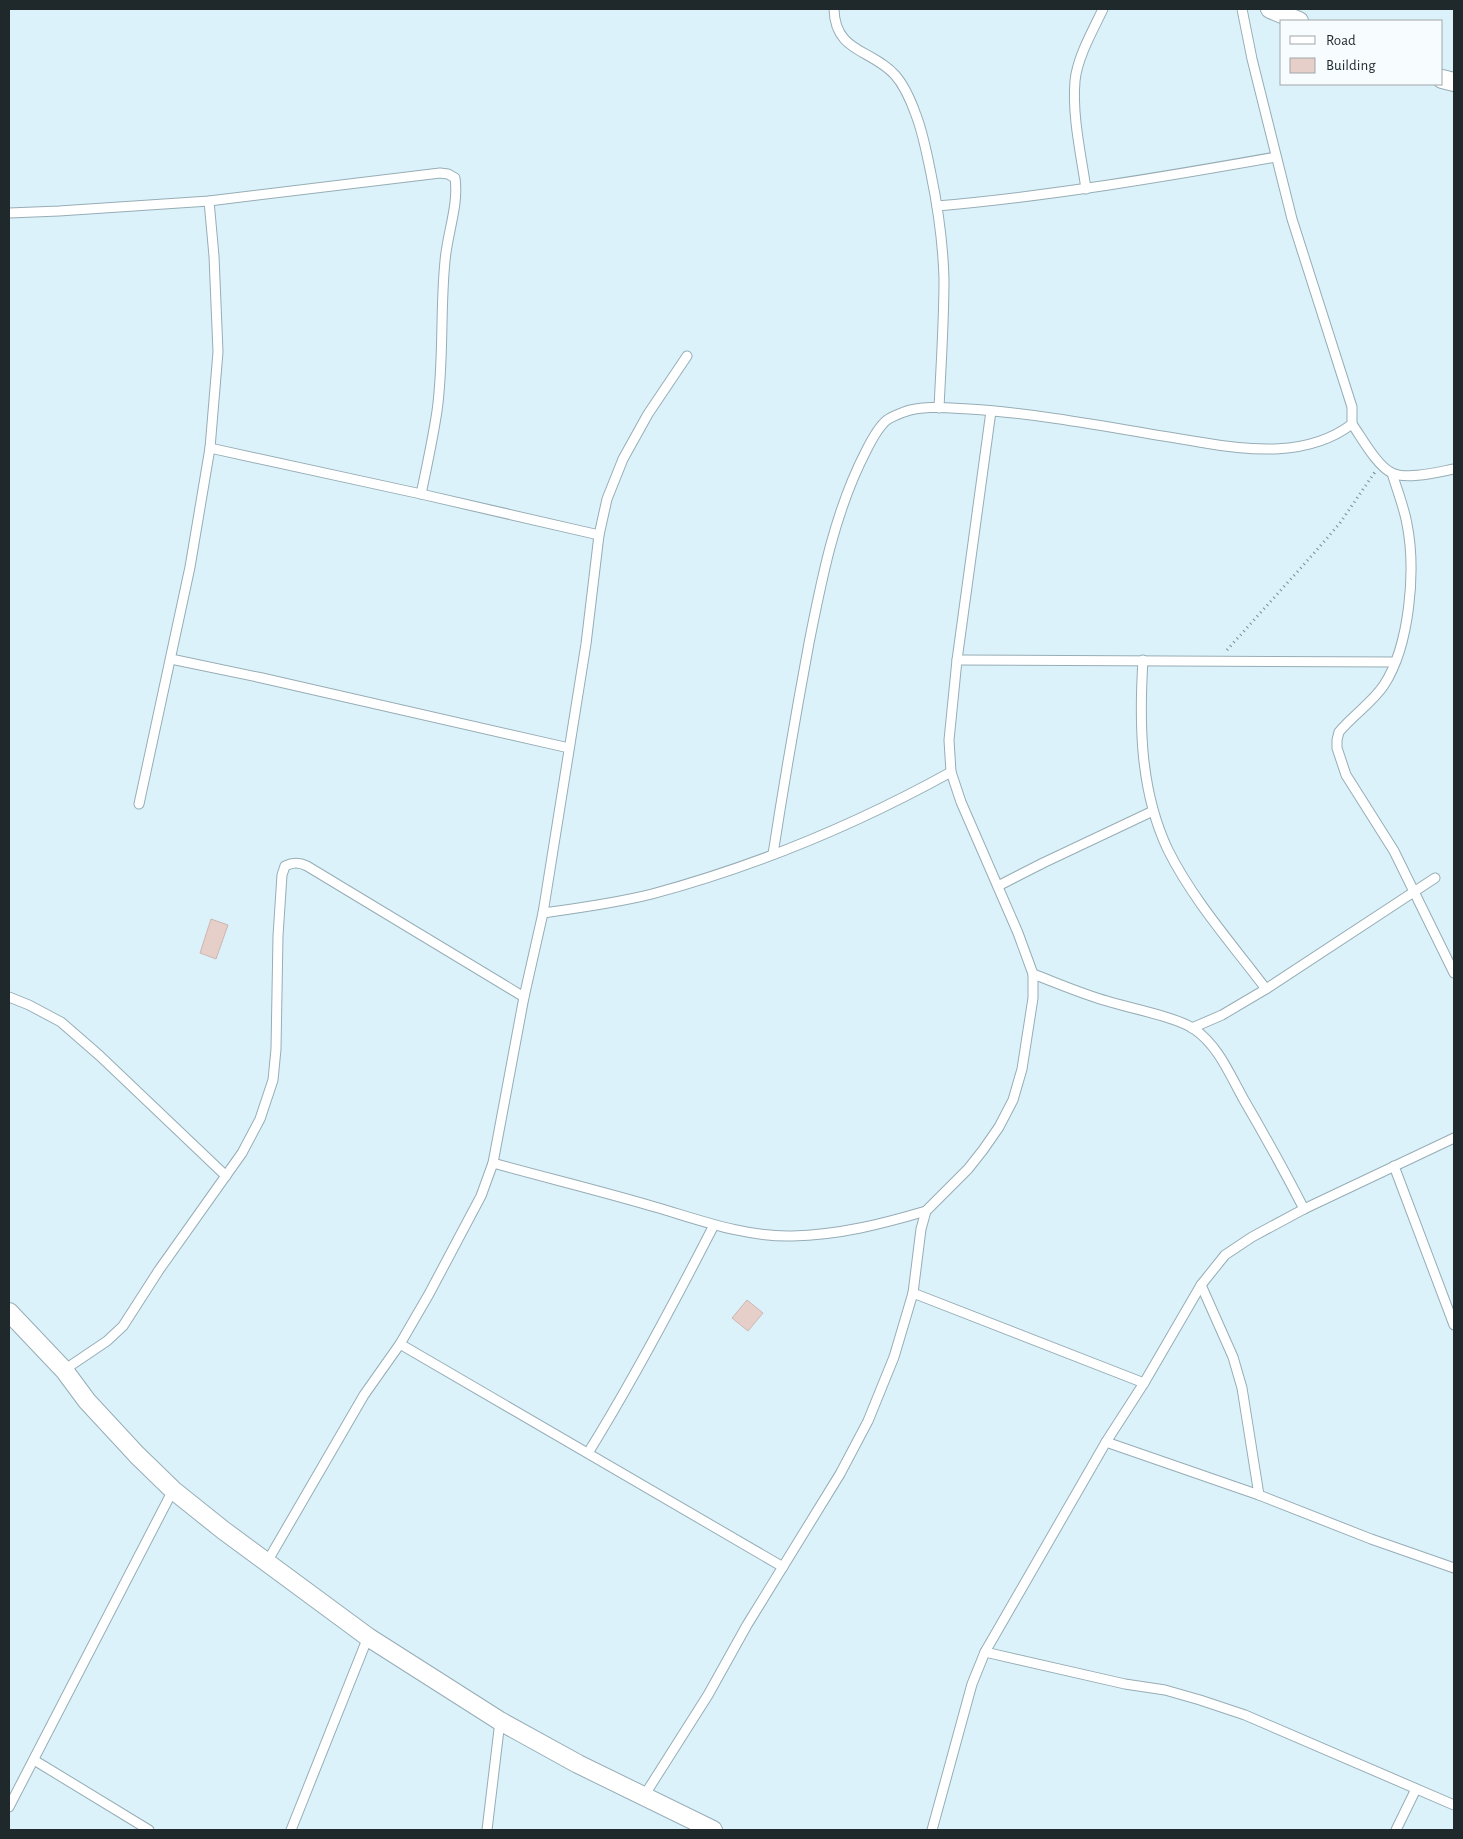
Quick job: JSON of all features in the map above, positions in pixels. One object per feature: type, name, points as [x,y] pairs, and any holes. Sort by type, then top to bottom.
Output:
[{"type":"street","points":[[1273,9],[1297,20]]},
{"type":"street","points":[[9,1312],[64,1370],[137,1455],[174,1490],[222,1530],[368,1637],[500,1721],[578,1764],[713,1830]]},
{"type":"lane","points":[[834,9],[835,21],[839,32],[848,44],[894,74],[904,88],[916,116],[927,157],[937,206],[944,278],[939,408]]},
{"type":"lane","points":[[1086,189],[1075,109],[1075,80],[1084,50],[1103,9]]},
{"type":"lane","points":[[1242,9],[1252,59],[1292,219],[1352,407],[1352,424],[1381,464],[1392,473],[1409,476],[1454,469]]},
{"type":"lane","points":[[937,206],[1008,200],[1086,189],[1276,156]]},
{"type":"lane","points":[[9,213],[209,201],[440,173],[448,174],[454,178],[456,190],[442,285],[442,351],[437,410],[421,494]]},
{"type":"lane","points":[[139,804],[190,567],[210,448],[218,352],[214,256],[209,201]]},
{"type":"lane","points":[[267,1562],[364,1396],[400,1344],[481,1196],[493,1163],[524,997],[543,913],[586,644],[599,536],[607,499],[623,458],[648,414],[687,356]]},
{"type":"lane","points":[[773,854],[798,703],[824,568],[837,521],[854,474],[872,439],[886,420],[906,411],[939,408],[992,411],[1140,431],[1210,444],[1251,448],[1288,448],[1324,441],[1352,424]]},
{"type":"lane","points":[[644,1796],[708,1695],[782,1567],[840,1474],[868,1421],[894,1357],[913,1293],[921,1229],[926,1211],[984,1150],[1013,1100],[1022,1069],[1033,998],[1033,974],[1027,954],[961,802],[951,772],[949,740],[957,660],[992,411]]},
{"type":"lane","points":[[210,448],[421,494],[599,536]]},
{"type":"lane","points":[[1392,473],[1407,524],[1412,564],[1404,632],[1385,683],[1374,698],[1339,732],[1337,748],[1340,761],[1349,781],[1385,836],[1454,973]]},
{"type":"lane","points":[[171,659],[569,748]]},
{"type":"lane","points":[[957,660],[1394,662]]},
{"type":"lane","points":[[1143,660],[1140,708],[1142,752],[1153,811],[1168,850],[1196,896],[1266,989]]},
{"type":"lane","points":[[543,913],[591,907],[651,894],[707,878],[773,854],[870,814],[951,772]]},
{"type":"lane","points":[[998,886],[1043,862],[1153,811]]},
{"type":"lane","points":[[64,1370],[108,1341],[123,1326],[159,1270],[242,1153],[260,1119],[273,1080],[276,1049],[278,936],[282,876],[285,866],[300,862],[308,866],[524,997]]},
{"type":"lane","points":[[1192,1028],[1222,1015],[1266,989],[1435,878]]},
{"type":"lane","points":[[1033,974],[1192,1028],[1211,1045],[1226,1068],[1278,1158],[1304,1210]]},
{"type":"lane","points":[[9,997],[61,1022],[100,1056],[226,1176]]},
{"type":"lane","points":[[932,1830],[972,1684],[985,1652],[1106,1442],[1144,1383],[1200,1285],[1225,1255],[1252,1237],[1454,1138]]},
{"type":"lane","points":[[493,1163],[656,1207],[714,1226],[758,1234],[791,1236],[861,1229],[926,1211]]},
{"type":"lane","points":[[1394,1166],[1454,1325]]},
{"type":"lane","points":[[588,1454],[658,1333],[714,1226]]},
{"type":"lane","points":[[1200,1285],[1233,1357],[1242,1388],[1259,1495]]},
{"type":"lane","points":[[913,1293],[1144,1383]]},
{"type":"lane","points":[[400,1344],[782,1567]]},
{"type":"lane","points":[[1106,1442],[1259,1495],[1371,1539],[1454,1568]]},
{"type":"lane","points":[[9,1807],[174,1490]]},
{"type":"lane","points":[[291,1830],[368,1637]]},
{"type":"lane","points":[[985,1652],[1125,1684],[1165,1690],[1200,1700],[1245,1715],[1454,1805]]},
{"type":"lane","points":[[487,1830],[500,1721]]},
{"type":"lane","points":[[34,1760],[150,1830]]},
{"type":"lane","points":[[1396,1830],[1416,1789]]},
{"type":"path","points":[[1216,662],[1290,583],[1340,522],[1381,464]]},
{"type":"building","points":[[211,919],[228,925],[216,959],[200,953]]},
{"type":"building","points":[[747,1300],[763,1313],[748,1331],[732,1318]]}]
